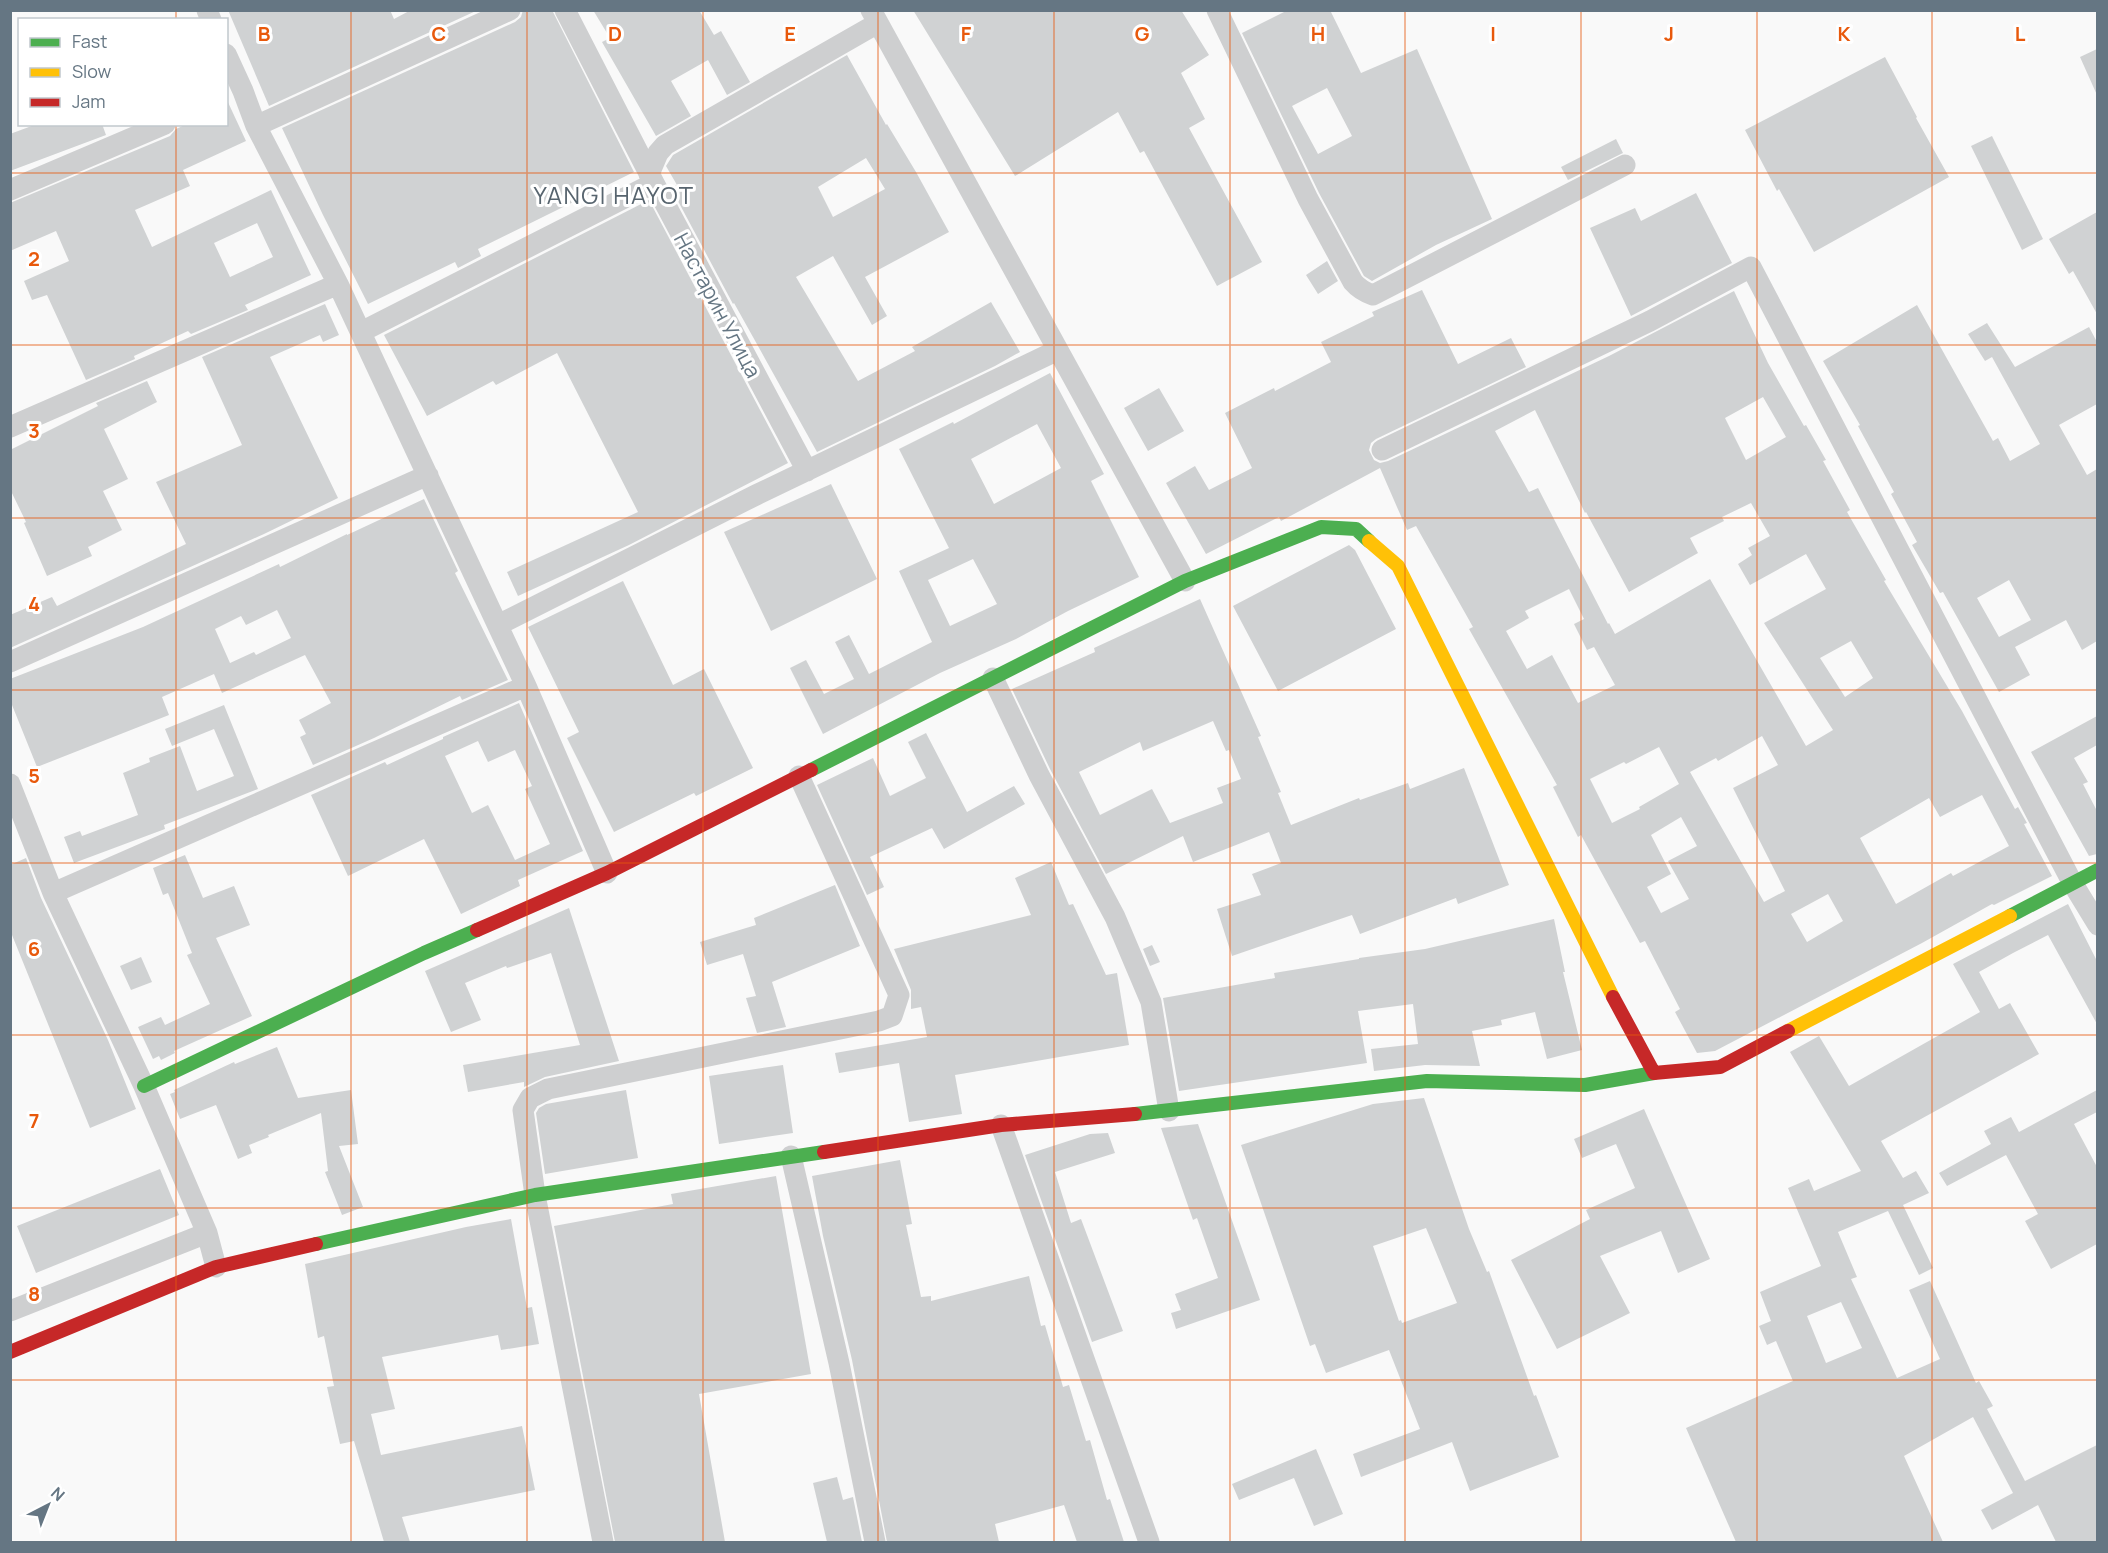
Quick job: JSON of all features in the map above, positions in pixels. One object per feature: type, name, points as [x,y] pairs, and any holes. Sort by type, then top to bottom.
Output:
[{"type":"street","points":[[256,126],[510,10]]},
{"type":"street","name":"Настарин Улица","points":[[565,10],[651,179],[807,471]]},
{"type":"street","points":[[1217,10],[1308,199],[1353,282],[1359,289],[1372,295],[1625,165]]},
{"type":"street","points":[[361,332],[651,179],[658,153],[666,145],[874,17],[1185,580]]},
{"type":"street","points":[[228,63],[235,95],[256,126],[338,284],[526,686],[608,873]]},
{"type":"street","points":[[10,190],[160,126]]},
{"type":"street","points":[[1382,450],[1650,321],[1751,267],[2073,884],[2097,925]]},
{"type":"street","points":[[10,427],[338,284]]},
{"type":"street","points":[[498,625],[807,471],[1058,350]]},
{"type":"street","points":[[10,662],[428,475]]},
{"type":"street","points":[[144,1086],[424,953],[608,873],[1185,580],[1321,527],[1356,529],[1398,566],[1627,1025],[1654,1073]]},
{"type":"street","points":[[993,678],[1039,775],[1115,917],[1151,1002],[1169,1111]]},
{"type":"street","points":[[53,893],[526,686]]},
{"type":"street","points":[[603,1542],[535,1195],[523,1110],[530,1098],[548,1089],[879,1021],[892,1016],[899,995],[799,776]]},
{"type":"street","points":[[10,784],[53,893],[144,1086],[207,1233],[216,1267]]},
{"type":"street","points":[[10,1352],[216,1267],[535,1195],[1001,1125],[1169,1111],[1427,1081],[1585,1085],[1654,1073],[1720,1067],[2097,870]]},
{"type":"street","points":[[1001,1125],[1149,1542]]},
{"type":"street","points":[[791,1155],[839,1363],[874,1542]]},
{"type":"street","points":[[11,1310],[207,1233]]},
{"type":"building","points":[[228,10],[390,10],[394,19],[411,10],[478,10],[269,106]]},
{"type":"building","points":[[523,10],[552,10],[634,172],[478,249],[481,256],[458,268],[455,262],[368,304],[282,128],[515,22],[521,17]]},
{"type":"building","points":[[593,10],[699,10],[714,35],[721,31],[750,82],[727,95],[708,60],[671,81],[691,116],[656,136],[602,42],[610,38]]},
{"type":"building","points":[[913,10],[1181,10],[1209,55],[1181,73],[1205,119],[1189,128],[1262,262],[1217,286],[1144,151],[1140,153],[1118,112],[1015,176]]},
{"type":"building","points":[[1288,10],[1330,10],[1361,73],[1417,49],[1492,219],[1436,245],[1372,281],[1364,276],[1319,193],[1242,33]],"holes":[[[1327,88],[1352,136],[1318,154],[1292,106]]]},
{"type":"building","points":[[2097,49],[2097,95],[2080,57]]},
{"type":"building","points":[[847,55],[949,232],[865,277],[887,316],[872,325],[833,256],[796,277],[858,381],[915,351],[912,347],[991,302],[1020,352],[817,452],[733,304],[671,188],[677,185],[666,166],[673,155]],"holes":[[[866,158],[885,189],[833,217],[818,187]]]},
{"type":"building","points":[[1885,57],[1949,177],[1814,252],[1779,189],[1777,191],[1745,130]]},
{"type":"building","points":[[228,102],[246,141],[183,170],[190,186],[135,210],[152,247],[271,190],[311,275],[245,305],[248,310],[191,334],[188,331],[134,356],[135,359],[86,380],[47,295],[32,300],[24,281],[69,261],[56,231],[10,251],[10,203],[170,136],[183,126],[228,126]],"holes":[[[257,223],[273,257],[230,277],[214,243]]]},
{"type":"building","points":[[32,126],[103,126],[106,135],[10,171],[10,134]]},
{"type":"building","points":[[1992,136],[2043,239],[2022,250],[1971,146]]},
{"type":"building","points":[[1616,139],[1623,153],[1568,180],[1561,167]]},
{"type":"building","points":[[1696,193],[1732,263],[1631,316],[1590,228],[1635,208],[1641,221]]},
{"type":"building","points":[[649,200],[788,463],[629,545],[518,596],[507,572],[638,512],[557,353],[496,385],[493,381],[427,416],[384,335]]},
{"type":"building","points":[[2097,212],[2097,314],[2073,271],[2069,274],[2049,239]]},
{"type":"building","points":[[1327,261],[1338,281],[1318,294],[1306,275]]},
{"type":"building","points":[[1422,290],[1458,364],[1511,338],[1526,367],[1376,439],[1371,443],[1369,450],[1374,460],[1380,463],[1609,356],[1734,291],[1768,363],[1826,460],[1823,461],[1850,510],[1847,512],[1886,580],[1884,581],[1962,711],[2015,809],[2018,807],[2027,823],[2024,824],[2052,876],[1992,904],[1715,1051],[1697,1053],[1675,1012],[1680,1009],[1645,941],[1640,943],[1581,835],[1578,837],[1553,787],[1557,785],[1469,629],[1473,627],[1416,526],[1407,530],[1380,468],[1281,521],[1279,517],[1206,554],[1166,483],[1195,466],[1209,490],[1252,468],[1225,413],[1274,388],[1275,391],[1331,362],[1321,342],[1374,316],[1372,312]],"holes":[[[1763,397],[1786,437],[1746,460],[1725,418]],[[1535,410],[1585,513],[1629,592],[1698,553],[1690,538],[1724,521],[1722,517],[1751,503],[1770,536],[1748,548],[1752,555],[1738,564],[1750,585],[1806,554],[1826,589],[1764,623],[1833,730],[1806,746],[1710,579],[1615,634],[1538,488],[1529,492],[1495,431]],[[1569,589],[1584,619],[1574,624],[1587,650],[1594,647],[1615,685],[1578,703],[1552,655],[1527,669],[1506,631],[1529,618],[1525,611]],[[1851,641],[1873,678],[1845,697],[1820,658]],[[1762,736],[1778,765],[1733,788],[1785,891],[1764,902],[1690,772],[1716,758],[1718,761]],[[1659,747],[1679,784],[1639,807],[1640,809],[1612,823],[1590,779],[1624,762],[1626,764]],[[1982,795],[2009,846],[1953,876],[1951,873],[1896,904],[1860,838],[1929,798],[1940,817]],[[1681,817],[1697,846],[1668,861],[1689,899],[1661,913],[1647,887],[1671,874],[1651,835]],[[1828,894],[1843,921],[1807,942],[1791,914]]]},
{"type":"building","points":[[325,304],[339,335],[323,342],[320,335],[270,357],[338,498],[264,534],[10,648],[10,615],[52,597],[57,606],[186,544],[156,482],[242,445],[202,357]]},
{"type":"building","points":[[1917,305],[1993,441],[1998,438],[2010,461],[2040,444],[1992,357],[1985,361],[1968,334],[1987,323],[2015,367],[2089,327],[2097,342],[2097,404],[2059,425],[2087,475],[2097,469],[2097,641],[2082,650],[2066,620],[2015,647],[2030,675],[1999,692],[1943,592],[1940,593],[1912,545],[1917,542],[1891,494],[1894,492],[1858,426],[1860,425],[1823,361]],"holes":[[[2009,580],[2031,620],[1999,637],[1977,598]]]},
{"type":"building","points":[[1050,373],[1104,474],[1091,481],[1139,577],[1016,639],[940,673],[823,734],[790,668],[806,660],[824,694],[854,679],[835,642],[849,635],[869,674],[932,642],[899,571],[949,548],[899,449],[953,422],[954,424]],"holes":[[[1037,424],[1061,468],[994,504],[971,459]],[[973,559],[997,604],[950,626],[928,580]]]},
{"type":"building","points":[[147,381],[157,402],[104,429],[128,479],[103,491],[122,530],[88,547],[92,556],[47,576],[24,523],[26,522],[10,489],[10,450],[98,406],[96,403]]},
{"type":"building","points":[[1159,388],[1184,431],[1148,451],[1124,408]]},
{"type":"building","points":[[831,484],[877,579],[771,631],[724,532]]},
{"type":"building","points":[[424,499],[458,571],[455,573],[508,680],[462,700],[460,696],[313,765],[300,737],[306,734],[299,720],[331,703],[305,655],[222,693],[214,674],[162,697],[169,715],[37,767],[10,700],[10,679],[143,627]],"holes":[[[277,610],[291,638],[256,655],[254,652],[230,663],[215,629],[241,616],[246,625]]]},
{"type":"building","points":[[1349,545],[1355,550],[1396,629],[1278,691],[1233,606]]},
{"type":"building","points":[[623,581],[673,685],[704,669],[753,768],[696,796],[694,793],[614,832],[567,738],[579,732],[528,627]]},
{"type":"building","points":[[1200,599],[1261,736],[1258,737],[1281,792],[1278,793],[1291,825],[1359,798],[1360,800],[1408,783],[1410,789],[1464,768],[1509,885],[1458,904],[1456,898],[1360,934],[1352,915],[1232,956],[1217,909],[1261,895],[1252,874],[1281,863],[1269,832],[1193,862],[1183,836],[1106,874],[1050,769],[1012,689],[1095,652],[1094,648]],"holes":[[[1213,721],[1226,751],[1229,750],[1241,779],[1217,788],[1223,803],[1170,823],[1152,789],[1100,815],[1079,772],[1140,742],[1143,751]]]},
{"type":"building","points":[[519,703],[583,851],[518,880],[520,886],[461,914],[424,839],[348,876],[311,795],[385,762],[387,765]],"holes":[[[478,741],[488,762],[515,750],[532,786],[525,789],[550,844],[515,860],[488,805],[472,813],[445,756]]]},
{"type":"building","points":[[224,705],[258,789],[164,825],[165,829],[74,863],[64,837],[80,831],[82,836],[138,815],[123,773],[150,762],[149,758],[180,746],[197,791],[234,776],[214,729],[172,746],[165,729]]},
{"type":"building","points":[[2097,716],[2097,745],[2074,758],[2088,782],[2083,784],[2097,811],[2097,854],[2089,856],[2031,752]]},
{"type":"building","points":[[926,733],[967,812],[1014,786],[1025,804],[944,849],[932,828],[870,857],[884,887],[867,895],[817,785],[873,758],[890,796],[926,778],[908,742]]},
{"type":"building","points":[[185,855],[203,898],[234,886],[250,925],[216,938],[252,1016],[174,1051],[175,1053],[161,1060],[159,1056],[153,1059],[138,1027],[161,1017],[165,1025],[210,1004],[187,955],[192,953],[168,893],[163,895],[153,868]]},
{"type":"building","points":[[26,858],[41,898],[108,1040],[136,1109],[90,1128],[10,930],[10,865]]},
{"type":"building","points":[[1051,862],[1069,905],[1073,904],[1106,975],[1117,973],[1129,1045],[955,1075],[962,1114],[909,1122],[899,1063],[839,1073],[835,1053],[927,1037],[921,1007],[911,1009],[911,990],[894,949],[1031,915],[1015,878]]},
{"type":"building","points":[[835,885],[860,946],[772,982],[786,1027],[757,1033],[746,998],[756,996],[743,954],[707,965],[700,942],[756,925],[754,918]]},
{"type":"building","points":[[2068,904],[2097,961],[2097,1024],[2048,935],[1979,972],[1999,1009],[2010,1003],[2039,1054],[1881,1141],[1903,1178],[1916,1171],[1929,1193],[1903,1205],[1933,1268],[1919,1275],[1888,1211],[1838,1232],[1857,1277],[1851,1279],[1897,1378],[1940,1359],[1909,1290],[1930,1281],[1976,1383],[1979,1381],[1993,1406],[1987,1409],[2025,1481],[2097,1445],[2097,1542],[2056,1542],[2038,1505],[1992,1530],[1981,1510],[2013,1493],[1973,1417],[1904,1456],[1943,1542],[1736,1542],[1686,1428],[1793,1381],[1776,1341],[1767,1345],[1759,1326],[1771,1321],[1760,1292],[1821,1266],[1788,1188],[1809,1179],[1814,1191],[1861,1171],[1790,1052],[1819,1036],[1849,1086],[1980,1012],[1953,964]],"holes":[[[1841,1302],[1862,1348],[1826,1363],[1807,1316]]]},
{"type":"building","points":[[569,908],[619,1061],[545,1077],[524,1087],[524,1082],[468,1092],[463,1065],[580,1045],[551,953],[507,968],[506,966],[465,983],[481,1020],[451,1032],[425,971]]},
{"type":"building","points":[[1554,919],[1565,972],[1563,972],[1582,1050],[1547,1059],[1535,1012],[1501,1020],[1502,1025],[1472,1031],[1480,1066],[1425,1065],[1374,1071],[1371,1049],[1418,1044],[1413,1004],[1358,1011],[1367,1063],[1179,1091],[1163,998],[1275,978],[1274,973],[1425,949]]},
{"type":"building","points":[[1152,945],[1160,962],[1150,966],[1143,949]]},
{"type":"building","points":[[141,957],[152,982],[131,990],[120,966]]},
{"type":"building","points":[[277,1047],[298,1098],[351,1090],[358,1144],[339,1146],[363,1207],[342,1215],[325,1172],[328,1171],[321,1113],[249,1145],[252,1153],[238,1159],[216,1105],[180,1119],[170,1094],[175,1092],[174,1090],[234,1062],[235,1064]]},
{"type":"building","points":[[783,1065],[793,1133],[719,1144],[709,1076]]},
{"type":"building","points":[[626,1090],[638,1158],[545,1174],[536,1113],[539,1108],[546,1104]]},
{"type":"building","points":[[2097,1090],[2097,1112],[2074,1124],[2097,1167],[2097,1244],[2051,1269],[2025,1221],[2038,1214],[2006,1155],[1947,1186],[1939,1173],[1991,1144],[1984,1131],[2011,1117],[2019,1132]]},
{"type":"building","points":[[1424,1098],[1469,1229],[1487,1272],[1489,1271],[1534,1396],[1536,1395],[1559,1457],[1470,1491],[1452,1442],[1361,1477],[1353,1454],[1420,1429],[1389,1350],[1326,1373],[1315,1344],[1310,1346],[1241,1145],[1373,1104]],"holes":[[[1426,1228],[1457,1303],[1402,1323],[1401,1320],[1399,1321],[1373,1246]]]},
{"type":"building","points":[[1644,1109],[1710,1259],[1678,1273],[1661,1231],[1600,1256],[1630,1313],[1557,1349],[1511,1260],[1590,1219],[1586,1210],[1635,1188],[1616,1144],[1582,1158],[1574,1139]]},
{"type":"building","points":[[1198,1124],[1260,1300],[1176,1329],[1171,1313],[1181,1310],[1175,1294],[1218,1278],[1197,1218],[1193,1220],[1161,1128]]},
{"type":"building","points":[[1108,1133],[1115,1153],[1055,1172],[1071,1223],[1081,1219],[1123,1331],[1092,1342],[1025,1155],[1090,1134]]},
{"type":"building","points":[[900,1160],[912,1224],[906,1225],[921,1297],[931,1296],[931,1301],[1029,1276],[1041,1326],[1045,1325],[1063,1387],[1069,1385],[1086,1441],[1090,1440],[1107,1500],[1110,1499],[1124,1542],[1077,1542],[1064,1505],[995,1524],[999,1542],[887,1542],[852,1360],[823,1236],[812,1176]]},
{"type":"building","points":[[160,1169],[179,1215],[36,1273],[17,1226]]},
{"type":"building","points":[[776,1176],[811,1374],[699,1394],[725,1542],[615,1542],[554,1226],[673,1204],[671,1194]]},
{"type":"building","points":[[511,1219],[527,1308],[532,1307],[539,1344],[501,1350],[498,1335],[382,1357],[395,1409],[371,1414],[381,1455],[522,1426],[535,1490],[402,1517],[410,1542],[384,1542],[354,1441],[340,1444],[327,1387],[334,1386],[324,1336],[318,1338],[305,1264]]},
{"type":"building","points":[[1316,1449],[1343,1514],[1314,1526],[1294,1478],[1239,1500],[1232,1484]]},
{"type":"building","points":[[837,1477],[843,1500],[853,1497],[862,1542],[827,1542],[813,1483]]},
{"type":"traffic: fast","points":[[811,770],[1185,581],[1321,527],[1356,529],[1369,541]]},
{"type":"traffic: fast","points":[[2010,916],[2098,870]]},
{"type":"traffic: fast","points":[[144,1086],[477,930]]},
{"type":"traffic: fast","points":[[1135,1114],[1427,1081],[1585,1085],[1654,1073]]},
{"type":"traffic: fast","points":[[316,1244],[535,1195],[824,1152]]},
{"type":"traffic: slow","points":[[1369,541],[1398,566],[1613,997]]},
{"type":"traffic: slow","points":[[1788,1031],[2010,916]]},
{"type":"traffic: jam","points":[[477,930],[607,873],[811,770]]},
{"type":"traffic: jam","points":[[1613,997],[1654,1073],[1720,1067],[1788,1031]]},
{"type":"traffic: jam","points":[[824,1152],[1001,1125],[1135,1114]]},
{"type":"traffic: jam","points":[[10,1352],[216,1267],[316,1244]]},
{"type":"district","name":"YANGI HAYOT","points":[[614,194]]}]
